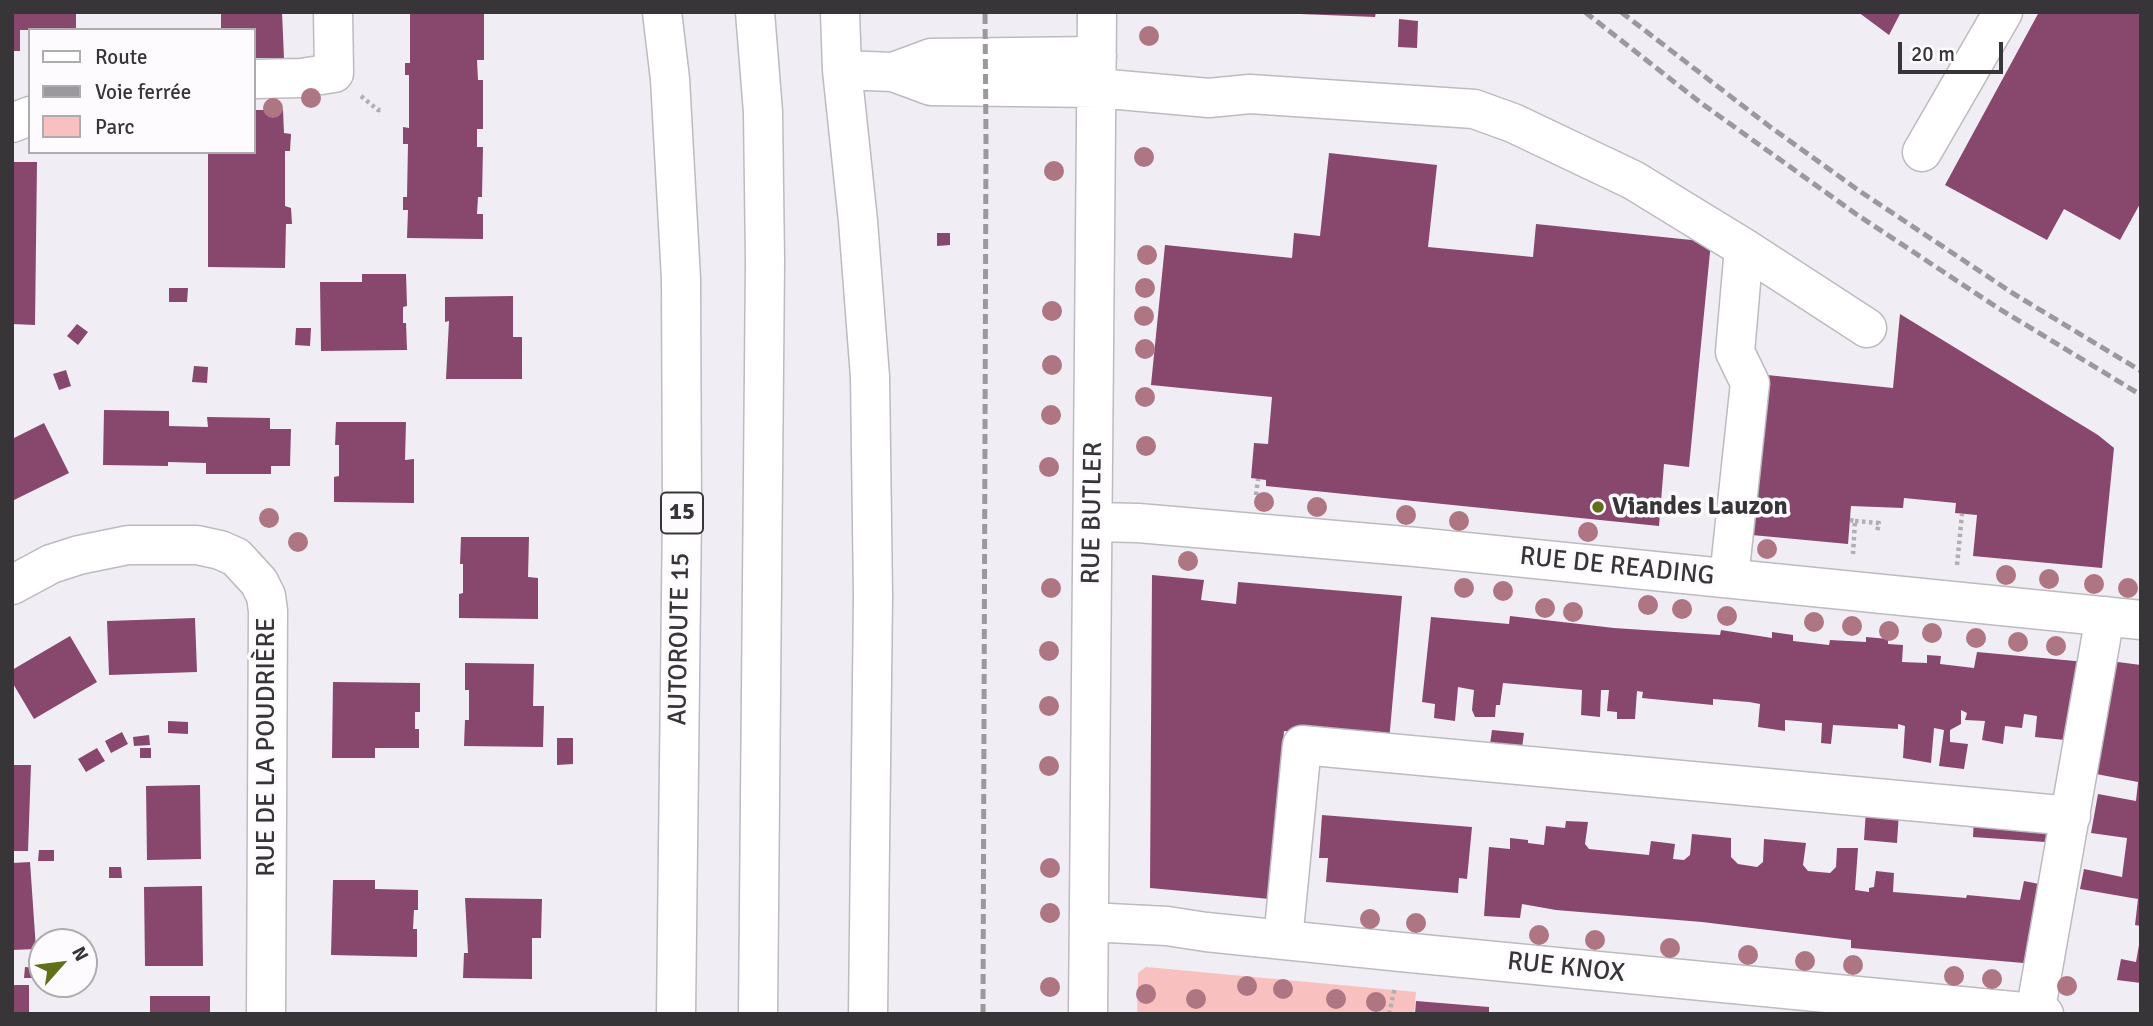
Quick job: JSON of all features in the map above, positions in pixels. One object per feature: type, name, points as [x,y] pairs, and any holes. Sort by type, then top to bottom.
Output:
[{"type":"main road","points":[[256,79],[300,78],[334,72],[334,12]]},
{"type":"main road","name":"AUTOROUTE 15","points":[[662,12],[670,79],[681,279],[682,513],[676,1014]]},
{"type":"main road","points":[[755,12],[763,112]]},
{"type":"main road","points":[[758,1014],[765,261],[763,112],[768,12]]},
{"type":"main road","points":[[840,12],[842,70],[858,221],[870,377],[873,597],[868,1014]]},
{"type":"main road","name":"RUE BUTLER","points":[[1088,1014],[1097,12]]},
{"type":"main road","points":[[1922,152],[2003,12]]},
{"type":"main road","points":[[842,70],[893,72],[931,58],[1097,72],[1209,98],[1250,94],[1474,109],[1513,123],[1633,180],[1867,328]]},
{"type":"main road","points":[[1729,578],[1750,383],[1735,352],[1744,248]]},
{"type":"main road","name":"RUE DE READING","points":[[1093,522],[1138,523],[1416,547],[2123,618]]},
{"type":"main road","name":"RUE DE LA POUDRIÈRE","points":[[12,585],[51,564],[128,545],[197,545],[220,550],[236,557],[259,582],[268,611],[266,1014]]},
{"type":"main road","points":[[2035,1013],[2071,816],[2123,618]]},
{"type":"main road","points":[[1283,940],[1301,745],[2071,816]]},
{"type":"main road","name":"RUE KNOX","points":[[1089,922],[1167,926],[1283,940],[2044,1014]]},
{"type":"path","points":[[1256,495],[1258,479]]},
{"type":"path","points":[[1957,565],[1962,514]]},
{"type":"path","points":[[1852,555],[1853,520],[1879,523],[1877,532]]},
{"type":"path","points":[[1389,1014],[1395,983]]},
{"type":"green space","points":[[1146,967],[1416,992],[1414,1014],[1137,1014],[1138,973]]},
{"type":"building","points":[[12,12],[76,12],[76,28],[20,30],[20,51],[12,51]]},
{"type":"building","points":[[221,12],[282,12],[284,58],[256,58],[256,28],[221,28]]},
{"type":"building","points":[[410,12],[484,12],[484,60],[477,60],[478,80],[483,80],[483,129],[477,129],[477,147],[483,147],[482,197],[478,197],[477,214],[483,214],[483,239],[407,238],[408,210],[403,210],[403,197],[407,197],[408,144],[403,144],[403,127],[409,128],[409,75],[405,75],[405,63],[410,63]]},
{"type":"building","points":[[1300,12],[1376,12],[1375,17]]},
{"type":"building","points":[[1858,12],[1901,12],[1889,35]]},
{"type":"building","points":[[2039,12],[2141,12],[2141,202],[2120,240],[2064,209],[2047,240],[1945,185]]},
{"type":"building","points":[[1399,19],[1418,21],[1417,48],[1398,47]]},
{"type":"building","points":[[256,110],[283,110],[284,133],[291,134],[290,151],[285,151],[285,206],[291,208],[292,224],[286,224],[285,268],[208,267],[208,154],[256,154]]},
{"type":"building","points":[[1329,153],[1437,165],[1428,247],[1533,257],[1536,224],[1711,242],[1689,467],[1664,464],[1659,526],[1266,486],[1266,480],[1251,478],[1254,443],[1268,444],[1272,397],[1151,385],[1165,245],[1292,258],[1294,233],[1320,236]]},
{"type":"building","points":[[12,162],[37,162],[35,325],[12,324]]},
{"type":"building","points":[[937,233],[950,233],[950,245],[937,246]]},
{"type":"building","points":[[362,274],[406,274],[407,306],[403,307],[403,323],[406,323],[407,350],[321,351],[320,282],[362,282]]},
{"type":"building","points":[[169,288],[188,288],[187,302],[169,302]]},
{"type":"building","points":[[513,296],[513,337],[522,337],[522,379],[446,379],[449,321],[445,322],[445,297]]},
{"type":"building","points":[[1900,314],[2098,435],[2114,448],[2102,568],[1973,556],[1977,515],[1955,513],[1956,503],[1904,498],[1903,508],[1851,506],[1848,544],[1752,535],[1767,375],[1893,388]]},
{"type":"building","points":[[77,324],[88,332],[78,345],[67,336]]},
{"type":"building","points":[[296,328],[311,328],[310,346],[295,345]]},
{"type":"building","points":[[194,366],[208,367],[207,383],[192,382]]},
{"type":"building","points":[[66,370],[71,386],[59,390],[53,374]]},
{"type":"building","points":[[104,410],[169,411],[169,426],[208,427],[207,417],[270,418],[270,429],[291,429],[290,466],[271,466],[271,474],[206,474],[206,463],[168,462],[168,466],[103,465]]},
{"type":"building","points":[[336,422],[406,422],[405,460],[414,459],[414,503],[334,502],[334,477],[339,476],[339,445],[335,445]]},
{"type":"building","points":[[44,423],[69,473],[12,501],[12,439]]},
{"type":"building","points":[[461,537],[529,537],[528,577],[538,578],[538,619],[459,618],[459,594],[463,593]]},
{"type":"building","points":[[1152,575],[1204,580],[1201,600],[1236,604],[1238,582],[1402,596],[1389,741],[1284,731],[1270,899],[1150,888]]},
{"type":"building","points":[[1510,616],[1614,628],[1720,635],[1721,630],[1772,638],[1772,632],[1793,635],[1793,641],[1829,645],[1830,640],[1866,642],[1866,637],[1888,639],[1888,644],[1903,645],[1902,662],[1927,663],[1927,655],[1941,656],[1940,664],[1974,668],[1977,652],[2086,662],[2075,741],[2035,737],[2037,716],[2024,714],[2022,728],[2005,726],[2003,744],[1982,740],[1985,721],[1965,720],[1967,713],[1961,710],[1961,724],[1950,730],[1950,742],[1968,744],[1964,769],[1939,766],[1944,730],[1934,728],[1931,763],[1903,758],[1905,726],[1898,724],[1898,729],[1833,725],[1831,744],[1821,743],[1822,723],[1785,720],[1785,731],[1758,727],[1760,704],[1713,699],[1713,705],[1642,698],[1643,692],[1637,691],[1635,719],[1617,719],[1617,712],[1607,711],[1609,690],[1601,690],[1600,717],[1581,715],[1582,690],[1503,683],[1500,705],[1496,705],[1495,717],[1475,717],[1472,710],[1474,690],[1458,687],[1455,721],[1434,718],[1435,704],[1422,702],[1431,617],[1509,624]]},
{"type":"building","points":[[195,618],[197,672],[109,675],[107,621]]},
{"type":"building","points":[[70,636],[97,682],[34,719],[12,682],[12,670]]},
{"type":"building","points":[[2110,661],[2141,665],[2141,926],[2135,925],[2138,899],[2080,889],[2084,869],[2122,877],[2127,838],[2091,833],[2098,794],[2136,801],[2138,782],[2091,773]]},
{"type":"building","points":[[465,663],[534,664],[533,706],[544,706],[543,747],[464,746],[465,720],[469,720],[469,690],[465,690]]},
{"type":"building","points":[[333,682],[420,683],[420,712],[415,712],[419,748],[375,748],[375,758],[332,758]]},
{"type":"building","points":[[168,721],[188,722],[188,734],[168,733]]},
{"type":"building","points":[[1492,730],[1524,733],[1521,755],[1489,751]]},
{"type":"building","points":[[122,732],[128,744],[111,753],[105,741]]},
{"type":"building","points":[[149,735],[150,745],[134,746],[133,737]]},
{"type":"building","points":[[557,738],[573,738],[573,764],[557,765]]},
{"type":"building","points":[[97,748],[105,761],[86,772],[78,759]]},
{"type":"building","points":[[140,748],[151,748],[151,758],[140,758]]},
{"type":"building","points":[[12,765],[31,765],[28,851],[12,851]]},
{"type":"building","points":[[200,785],[201,859],[147,860],[146,786]]},
{"type":"building","points":[[1866,810],[1899,812],[1897,843],[1864,840]]},
{"type":"building","points":[[1322,815],[1472,827],[1467,879],[1459,878],[1458,893],[1326,882],[1328,858],[1319,858]]},
{"type":"building","points":[[1974,817],[2061,824],[2060,843],[1973,837]]},
{"type":"building","points":[[1566,821],[1588,822],[1585,844],[1589,849],[1649,855],[1651,841],[1675,844],[1673,859],[1684,860],[1690,855],[1692,834],[1731,838],[1731,857],[1738,864],[1757,867],[1763,862],[1764,839],[1806,843],[1803,865],[1808,871],[1830,873],[1836,867],[1837,848],[1858,848],[1855,890],[1869,892],[1869,888],[1874,887],[1876,871],[1894,873],[1893,892],[2020,900],[2024,881],[2049,886],[2035,964],[1851,948],[1851,940],[1702,922],[1556,910],[1522,904],[1520,918],[1484,916],[1489,847],[1510,849],[1510,838],[1544,845],[1546,826],[1565,828]]},
{"type":"building","points":[[39,850],[54,850],[54,861],[38,861]]},
{"type":"building","points":[[30,862],[35,928],[28,928],[28,949],[12,950],[12,863]]},
{"type":"building","points":[[109,867],[121,867],[122,878],[109,878]]},
{"type":"building","points":[[333,880],[375,880],[375,889],[418,890],[418,910],[414,910],[413,929],[417,929],[417,957],[331,955]]},
{"type":"building","points":[[202,886],[203,966],[145,966],[144,887]]},
{"type":"building","points":[[465,898],[542,899],[541,938],[532,938],[532,979],[463,978],[464,953],[468,953]]},
{"type":"building","points":[[2139,945],[2141,983],[2117,980],[2121,959],[2136,962]]},
{"type":"building","points":[[25,967],[28,967],[28,978],[24,978]]},
{"type":"building","points":[[12,985],[28,985],[29,1014],[12,1014]]},
{"type":"building","points":[[150,996],[210,996],[210,1014],[150,1014]]},
{"type":"building","points":[[1416,1001],[1489,1007],[1489,1014],[1415,1014]]},
{"type":"railway","points":[[983,1014],[985,12]]},
{"type":"railway","points":[[1585,12],[1701,103],[1856,214],[1998,308],[2141,395]]},
{"type":"railway","points":[[1621,12],[1769,126],[1858,190],[2014,294],[2141,371]]},
{"type":"place","name":"Viandes Lauzon","points":[[1598,507]]}]
